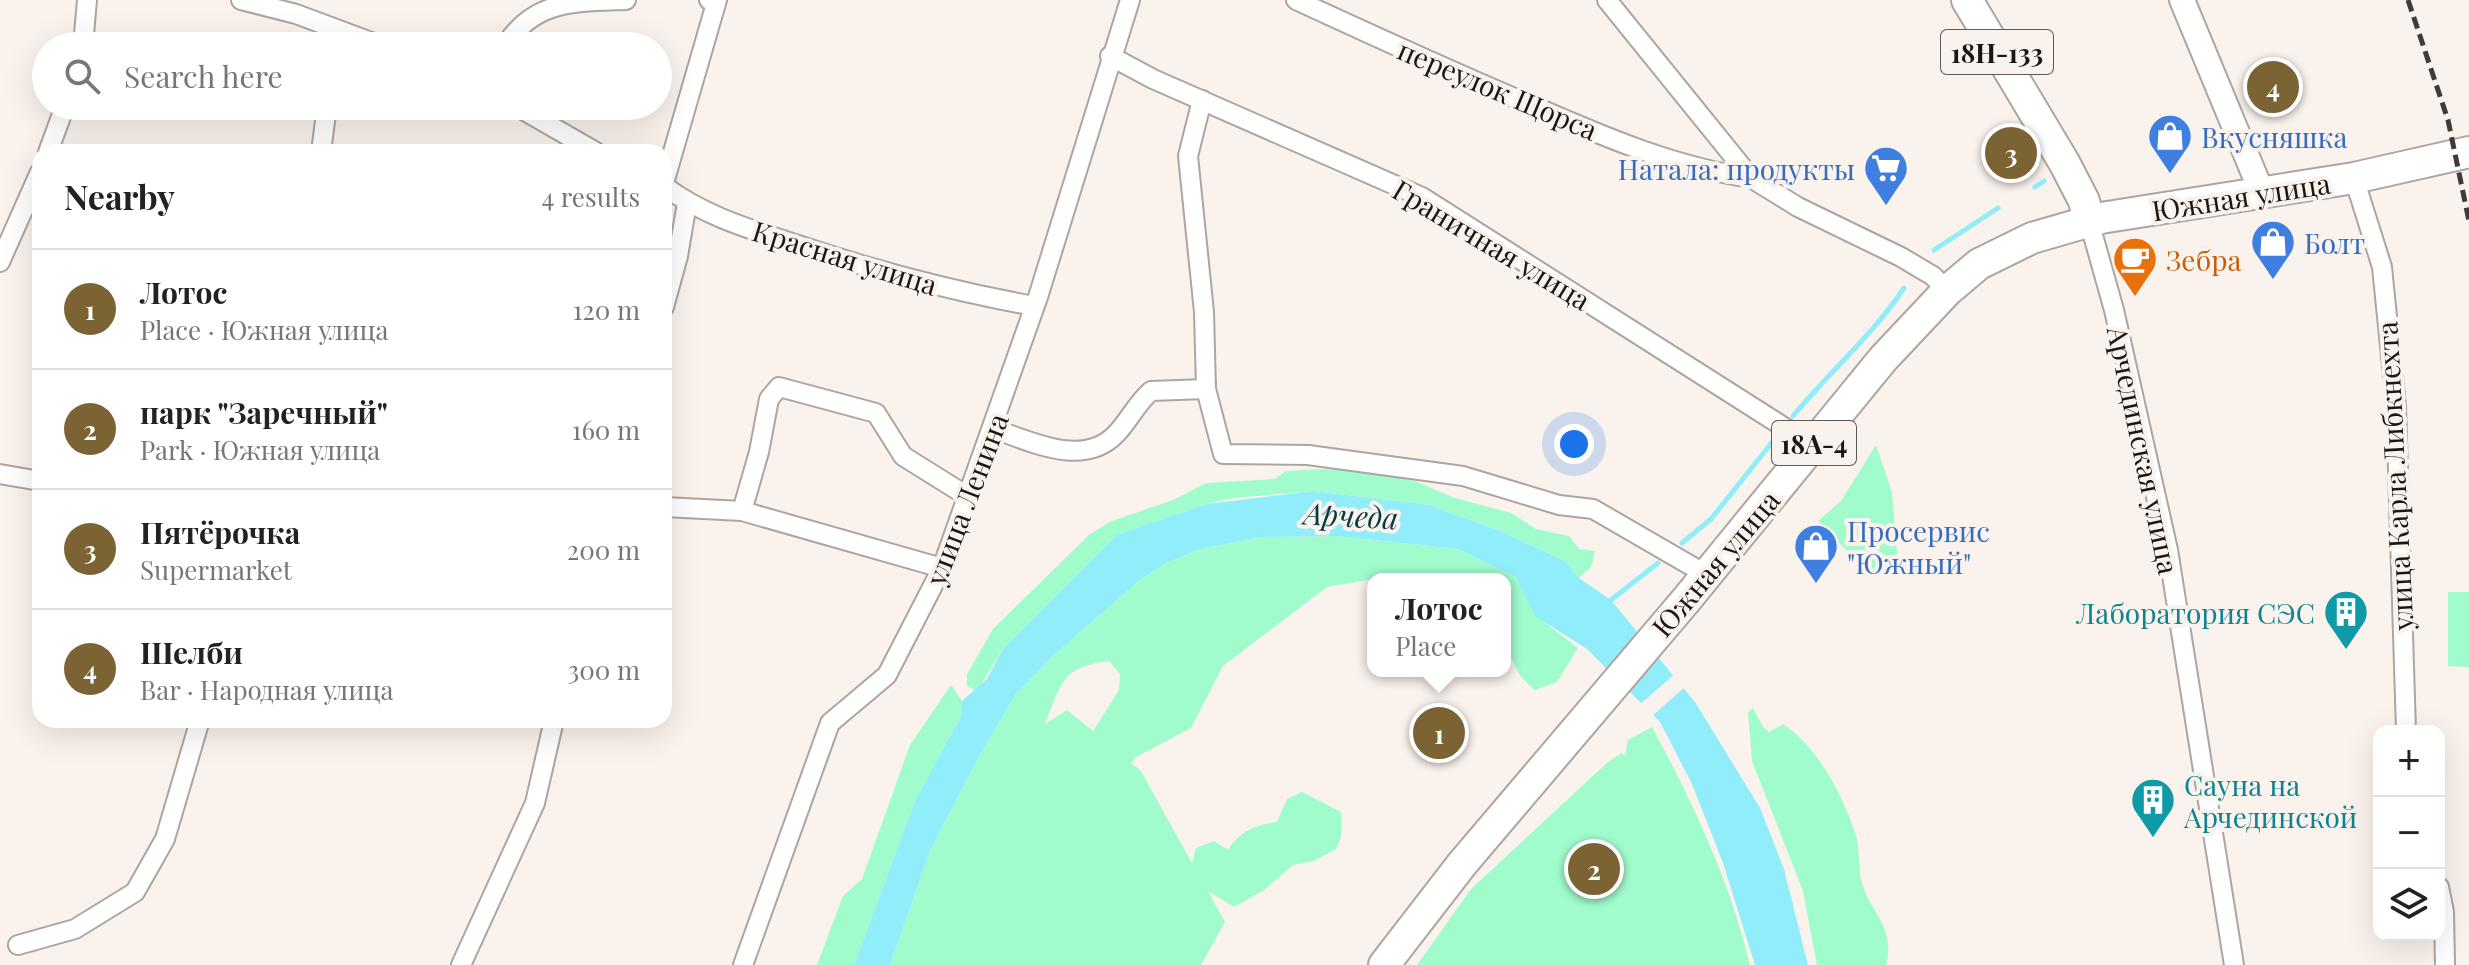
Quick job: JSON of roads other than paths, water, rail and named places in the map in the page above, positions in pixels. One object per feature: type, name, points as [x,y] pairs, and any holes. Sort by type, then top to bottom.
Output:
[{"type":"main road","name":"18Н-133","points":[[1967,0],[2065,164],[2084,201],[2089,221]]},
{"type":"main road","name":"Южная улица","points":[[1384,965],[1462,864],[1687,599],[1883,359],[1947,291],[1979,264],[2014,246],[2089,221],[2354,178],[2469,152]]},
{"type":"street","points":[[84,32],[87,0]]},
{"type":"street","points":[[241,0],[324,32]]},
{"type":"street","points":[[516,32],[530,15],[553,3],[626,0]]},
{"type":"street","points":[[672,156],[717,0],[709,0]]},
{"type":"street","name":"улица Ленина","points":[[743,965],[830,723],[887,675],[942,568],[994,429],[1130,0]]},
{"type":"street","name":"переулок Щорса","points":[[1296,0],[1449,70],[1641,150],[1700,171],[1751,178]]},
{"type":"street","points":[[1607,0],[1751,178],[1798,207],[1901,257],[1933,276],[1947,291]]},
{"type":"street","points":[[2182,0],[2262,193]]},
{"type":"street","name":"Граничная улица","points":[[1110,56],[1422,197],[1812,445]]},
{"type":"street","points":[[1202,100],[1188,156],[1204,312],[1206,389],[1223,454],[1308,455],[1463,476],[1559,505],[1593,509],[1707,575]]},
{"type":"street","points":[[51,144],[60,120]]},
{"type":"street","points":[[322,144],[325,120]]},
{"type":"street","points":[[540,120],[582,144]]},
{"type":"street","name":"улица Карла Либкнехта","points":[[2354,178],[2382,267],[2396,406],[2406,725]]},
{"type":"street","points":[[0,262],[32,190]]},
{"type":"street","name":"Красная улица","points":[[672,191],[687,203],[735,224],[905,280],[1034,306]]},
{"type":"street","points":[[672,278],[687,203]]},
{"type":"street","name":"Арчединская улица","points":[[2089,221],[2114,310],[2168,550],[2234,965]]},
{"type":"street","points":[[742,511],[759,452],[769,399],[779,387],[876,413],[903,456],[967,496]]},
{"type":"street","points":[[994,429],[1056,448],[1081,451],[1113,438],[1151,391],[1206,389]]},
{"type":"street","points":[[0,474],[32,480]]},
{"type":"street","points":[[672,507],[742,511],[942,568]]},
{"type":"street","points":[[18,945],[75,929],[135,892],[165,839],[198,728]]},
{"type":"street","points":[[461,965],[535,803],[552,728]]},
{"type":"street","points":[[2445,941],[2445,965]]},
{"type":"water","name":"Арчеда","points":[[1314,491],[1429,505],[1498,530],[1565,561],[1579,578],[1611,600],[1695,702],[1760,808],[1784,869],[1808,965],[1755,965],[1723,863],[1692,784],[1660,722],[1587,649],[1535,616],[1516,577],[1458,549],[1337,536],[1262,537],[1200,549],[1167,563],[1141,579],[1054,655],[1015,695],[975,764],[930,851],[890,965],[854,965],[915,801],[962,714],[962,701],[987,679],[1003,649],[1117,535],[1207,504]]},
{"type":"waterway","points":[[2035,187],[2044,181]]},
{"type":"waterway","points":[[1934,250],[1998,208]]},
{"type":"waterway","points":[[1793,416],[1879,322],[1904,288]]},
{"type":"waterway","points":[[1682,543],[1711,519],[1777,436]]},
{"type":"waterway","points":[[1611,600],[1658,563]]},
{"type":"railway","points":[[2408,0],[2448,120],[2469,221]]},
{"type":"place","name":"Шелби","points":[[2273,87]]},
{"type":"place","name":"Пятёрочка","points":[[2011,153]]},
{"type":"place","name":"Вкусняшка","points":[[2170,175]]},
{"type":"place","name":"Натала: продукты","points":[[1886,207]]},
{"type":"place","name":"Болт","points":[[2273,281]]},
{"type":"place","name":"Зебра","points":[[2135,298]]},
{"type":"place","name":"Просервис \"Южный\"","points":[[1816,585]]},
{"type":"place","name":"Лаборатория СЭС","points":[[2346,651]]},
{"type":"place","name":"Лотос","points":[[1439,733]]},
{"type":"place","name":"Сауна на Арчединской","points":[[2153,839]]},
{"type":"place","name":"парк \"Заречный\"","points":[[1594,869]]}]
